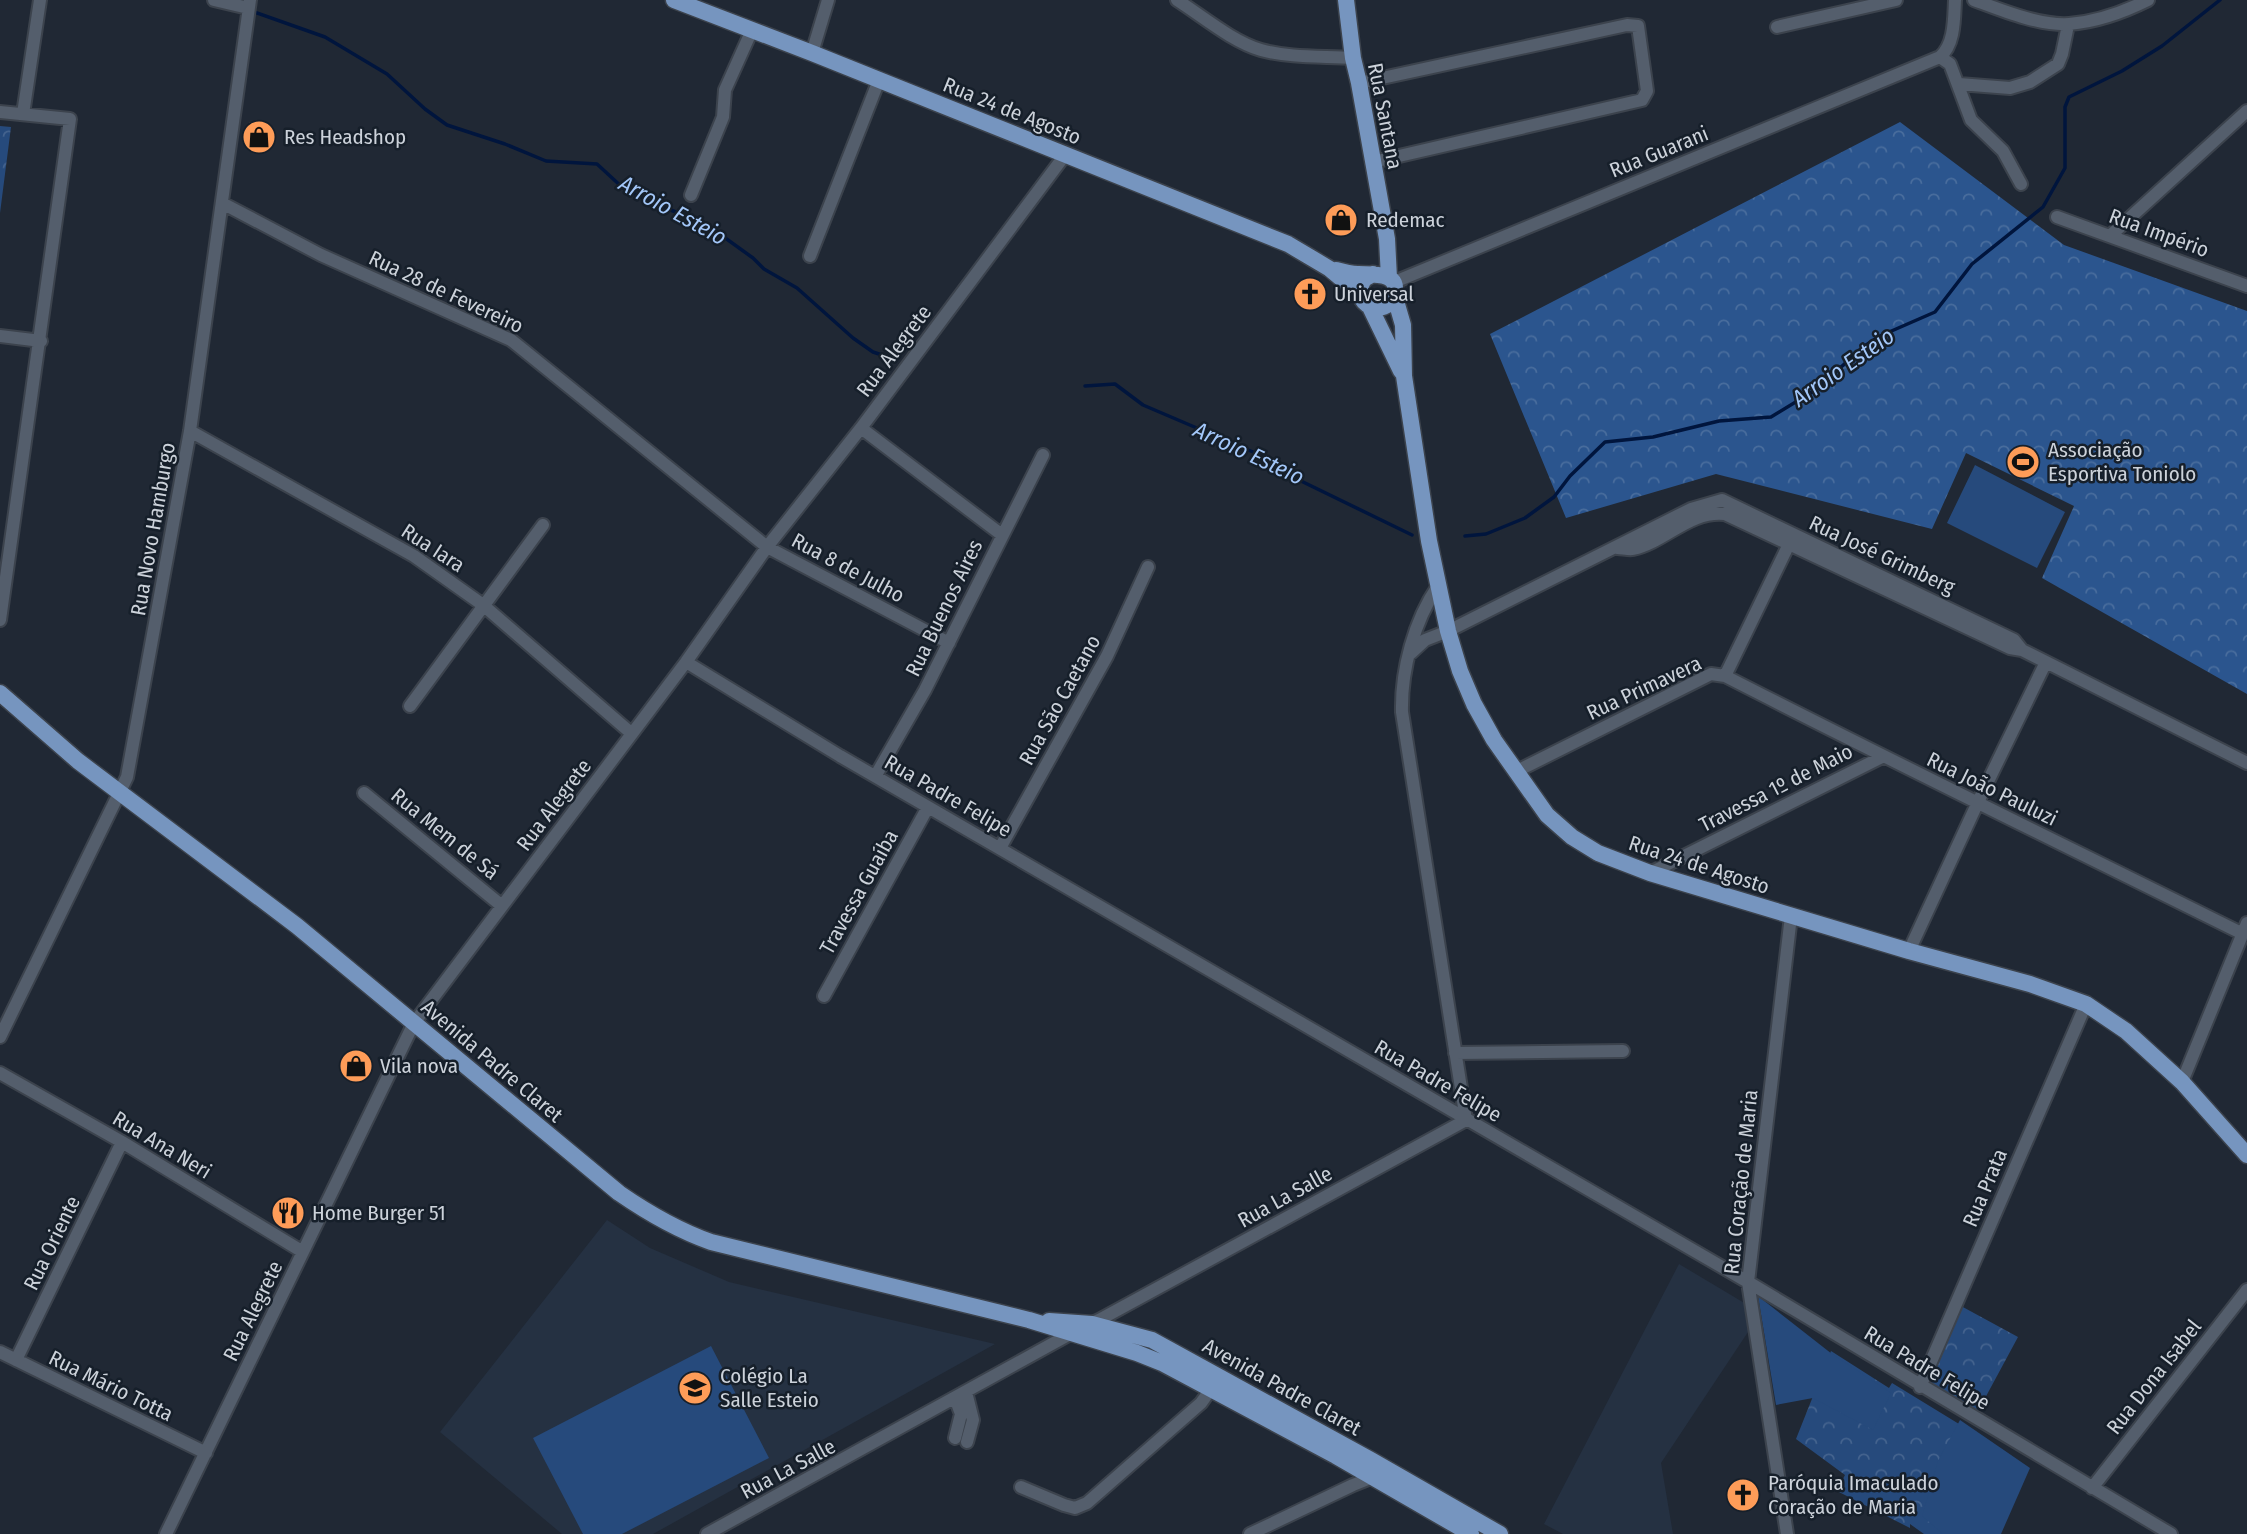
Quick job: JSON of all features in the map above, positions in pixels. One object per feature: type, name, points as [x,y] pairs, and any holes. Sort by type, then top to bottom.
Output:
[{"type":"main road","name":"Rua 24 de Agosto","points":[[674,0],[695,4],[752,30],[1287,244],[1330,269],[1365,301],[1404,376]]},
{"type":"main road","name":"Rua Santana","points":[[1346,0],[1353,58],[1387,239],[1385,280]]},
{"type":"main road","name":"Rua 24 de Agosto","points":[[1330,269],[1385,280],[1403,326],[1404,376],[1438,586],[1460,671],[1474,704],[1515,772],[1547,815],[1572,837],[1598,853],[1650,873],[2029,984],[2086,1004],[2126,1031],[2182,1082],[2247,1155]]},
{"type":"main road","points":[[1364,279],[1385,280],[1392,300],[1382,307],[1365,301],[1364,279]]},
{"type":"main road","name":"Avenida Padre Claret","points":[[0,695],[78,761],[120,790],[297,926],[619,1193],[647,1213],[682,1232],[748,1253],[1029,1320],[1137,1353],[1162,1363],[1369,1473],[1500,1534]]},
{"type":"main road","name":"Avenida Padre Claret","points":[[1029,1320],[1093,1324],[1152,1340],[1369,1473]]},
{"type":"main road","name":"Avenida Padre Claret","points":[[1412,1492],[1471,1534]]},
{"type":"street","points":[[23,114],[40,0]]},
{"type":"street","points":[[214,0],[249,4]]},
{"type":"street","points":[[812,53],[828,0]]},
{"type":"street","points":[[1177,0],[1244,43],[1260,50],[1353,58]]},
{"type":"street","points":[[1777,27],[1896,0]]},
{"type":"street","points":[[1955,0],[1951,37],[1946,51],[1940,57],[1950,64],[1971,120],[2003,150],[2021,184]]},
{"type":"street","points":[[1973,0],[2010,13],[2068,24],[2129,9],[2147,0]]},
{"type":"street","name":"Rua Novo Hamburgo","points":[[0,1037],[127,777],[190,431],[249,4]]},
{"type":"street","points":[[1959,84],[2010,88],[2030,82],[2058,64],[2068,24]]},
{"type":"street","points":[[1359,83],[1627,25],[1638,26],[1647,90],[1642,100],[1373,162]]},
{"type":"street","points":[[691,195],[723,117],[725,90],[752,30]]},
{"type":"street","name":"Rua Guarani","points":[[1385,280],[1940,57]]},
{"type":"street","points":[[810,256],[879,80]]},
{"type":"street","points":[[2111,235],[2247,111]]},
{"type":"street","points":[[0,112],[70,119],[0,620]]},
{"type":"street","name":"Rua Alegrete","points":[[166,1534],[414,1023],[686,662],[767,547],[861,428],[1065,155]]},
{"type":"street","name":"Rua 28 de Fevereiro","points":[[222,202],[321,256],[511,340],[767,547]]},
{"type":"street","name":"Rua Império","points":[[2057,217],[2247,286]]},
{"type":"street","points":[[0,336],[41,341]]},
{"type":"street","points":[[861,428],[1002,535]]},
{"type":"street","name":"Rua Iara","points":[[190,431],[414,556],[483,605],[631,733]]},
{"type":"street","name":"Rua Buenos Aires","points":[[876,775],[925,690],[1043,455]]},
{"type":"street","name":"Rua José Grimberg","points":[[1617,548],[1691,509],[1722,500],[1857,575],[2010,648],[2022,650],[2247,763]]},
{"type":"street","name":"Rua José Grimberg","points":[[1617,548],[1633,549],[1708,514],[1725,514],[1791,540]]},
{"type":"street","points":[[410,706],[542,524]]},
{"type":"street","name":"Rua Primavera","points":[[1515,772],[1711,674],[1725,676],[1791,540]]},
{"type":"street","name":"Rua 8 de Julho","points":[[767,547],[949,643]]},
{"type":"street","points":[[1411,653],[1425,640],[1617,548]]},
{"type":"street","name":"Rua São Caetano","points":[[1000,848],[1107,656],[1148,567]]},
{"type":"street","points":[[1438,586],[1425,605],[1414,634],[1403,682],[1402,712],[1466,1120]]},
{"type":"street","name":"Rua Padre Felipe","points":[[686,662],[840,756],[1748,1282],[1920,1387],[2171,1534]]},
{"type":"street","points":[[1909,951],[2046,662]]},
{"type":"street","name":"Rua João Pauluzi","points":[[1725,676],[1882,757],[2245,928]]},
{"type":"street","name":"Travessa 1º de Maio","points":[[1650,873],[1882,757]]},
{"type":"street","name":"Rua Mem de Sá","points":[[364,793],[502,906]]},
{"type":"street","name":"Travessa Guaíba","points":[[824,996],[928,807]]},
{"type":"street","name":"Rua Coração de Maria","points":[[1787,1534],[1748,1282],[1791,916]]},
{"type":"street","points":[[2182,1082],[2245,928]]},
{"type":"street","name":"Rua Prata","points":[[1920,1387],[2086,1004]]},
{"type":"street","points":[[1455,1053],[1623,1051]]},
{"type":"street","name":"Rua Ana Neri","points":[[0,1073],[122,1142],[303,1252]]},
{"type":"street","name":"Rua La Salle","points":[[707,1534],[1466,1120]]},
{"type":"street","name":"Rua Oriente","points":[[16,1360],[122,1142]]},
{"type":"street","name":"Rua Dona Isabel","points":[[2092,1488],[2247,1290]]},
{"type":"street","name":"Rua Mário Totta","points":[[0,1352],[206,1453]]},
{"type":"street","points":[[1021,1487],[1075,1508],[1087,1503],[1201,1403],[1211,1389]]},
{"type":"street","points":[[961,1395],[973,1420],[961,1440]]},
{"type":"street","points":[[1250,1534],[1369,1473]]},
{"type":"shaded area","name":"Colégio La Salle Esteio","points":[[607,1220],[650,1248],[729,1282],[995,1344],[653,1534],[562,1534],[440,1432]]},
{"type":"shaded area","points":[[1679,1264],[1746,1304],[1750,1329],[1661,1463],[1673,1534],[1563,1534],[1544,1524]]},
{"type":"green space","points":[[1900,122],[2064,245],[2247,311],[2247,694],[2042,578],[2074,506],[1966,453],[1932,529],[1716,474],[1566,518],[1490,334]]},
{"type":"green space","points":[[0,126],[11,127],[0,213]]},
{"type":"green space","points":[[1975,465],[2065,512],[2037,568],[1947,523]]},
{"type":"green space","points":[[1758,1296],[1832,1354],[1891,1393],[1873,1430],[1813,1398],[1776,1405]]},
{"type":"green space","points":[[1961,1306],[2018,1337],[1977,1413],[1925,1384]]},
{"type":"green space","points":[[711,1346],[769,1458],[622,1534],[583,1534],[533,1438]]},
{"type":"green space","points":[[1831,1351],[1889,1388],[1892,1383],[1959,1424],[1994,1534],[1924,1534],[1910,1524],[1910,1528],[1837,1491],[1845,1475],[1796,1439]]},
{"type":"green space","points":[[1960,1420],[2030,1468],[2001,1534],[1943,1534],[1922,1516],[1938,1461]]},
{"type":"waterway","name":"Arroio Esteio","points":[[1465,536],[1486,534],[1525,518],[1554,497],[1570,476],[1605,442],[1653,437],[1719,421],[1771,417],[1817,389],[1863,347],[1880,336],[1935,312],[1972,264],[2043,207],[2065,168],[2065,107],[2069,97],[2122,71],[2162,46],[2220,0]]},
{"type":"waterway","name":"Arroio Esteio","points":[[254,12],[325,37],[387,74],[447,125],[546,161],[597,164],[623,188],[657,205],[703,222],[764,269],[797,288],[853,338],[873,352],[888,357]]},
{"type":"waterway","name":"Arroio Esteio","points":[[1085,386],[1115,384],[1143,405],[1260,455],[1299,480],[1412,535]]},
{"type":"place","name":"Res Headshop","points":[[259,137]]},
{"type":"place","name":"Redemac","points":[[1341,220]]},
{"type":"place","name":"Universal","points":[[1310,294]]},
{"type":"place","name":"Associação Esportiva Toniolo","points":[[2023,462]]},
{"type":"place","name":"Vila nova","points":[[356,1066]]},
{"type":"place","name":"Home Burger 51","points":[[288,1213]]},
{"type":"place","name":"Colégio La Salle Esteio","points":[[695,1388]]},
{"type":"place","name":"Paróquia Imaculado Coração de Maria","points":[[1743,1495]]}]
